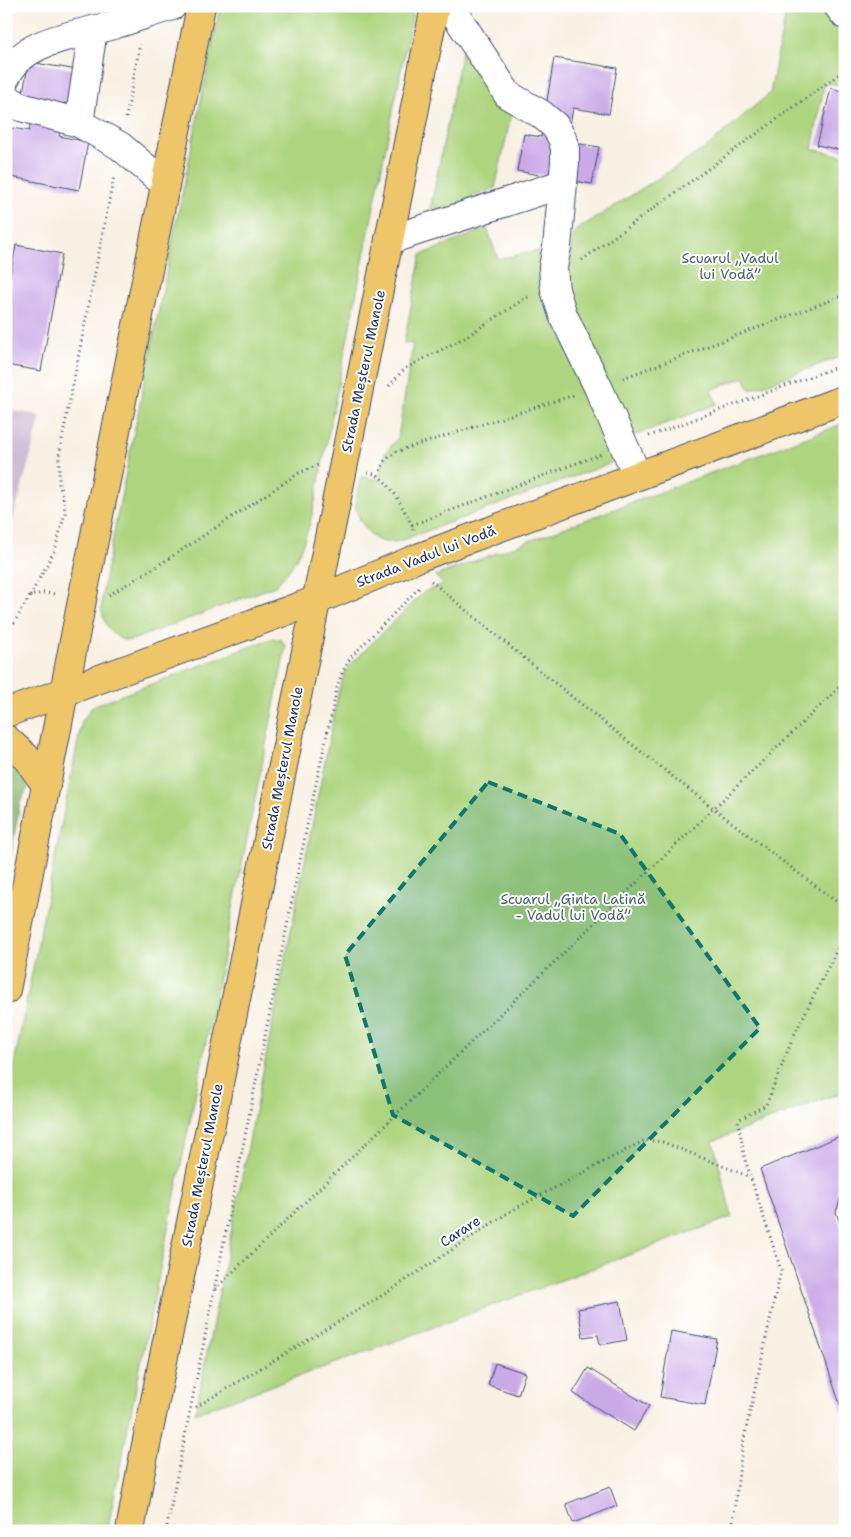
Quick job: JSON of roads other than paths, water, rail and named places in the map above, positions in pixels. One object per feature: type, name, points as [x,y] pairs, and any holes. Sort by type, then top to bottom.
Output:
[{"type":"main road","points":[[6,990],[82,595],[202,6]]},
{"type":"main road","name":"Strada Meșterul Manole","points":[[130,1531],[140,1470],[390,240],[435,6]]},
{"type":"main road","name":"Strada Vadul lui Vodă","points":[[6,713],[317,600],[420,557],[845,398]]},
{"type":"main road","points":[[6,739],[26,757],[46,785]]},
{"type":"lane","points":[[6,78],[25,54],[50,42],[172,6]]},
{"type":"lane","points":[[450,6],[508,95],[541,114],[555,126],[562,138],[565,148],[565,162],[553,280],[563,315],[598,387],[637,475]]},
{"type":"lane","points":[[838,6],[845,15]]},
{"type":"lane","points":[[79,123],[93,30]]},
{"type":"lane","points":[[6,95],[8,99],[21,107],[79,123],[120,146],[166,184]]},
{"type":"lane","points":[[390,240],[562,184]]},
{"type":"park label","name":"Scuarul „Vadul lui Vodă”","points":[[730,266]]},
{"type":"park label","name":"Scuarul „Ginta Latină - Vadul lui Vodă”","points":[[573,908]]}]
